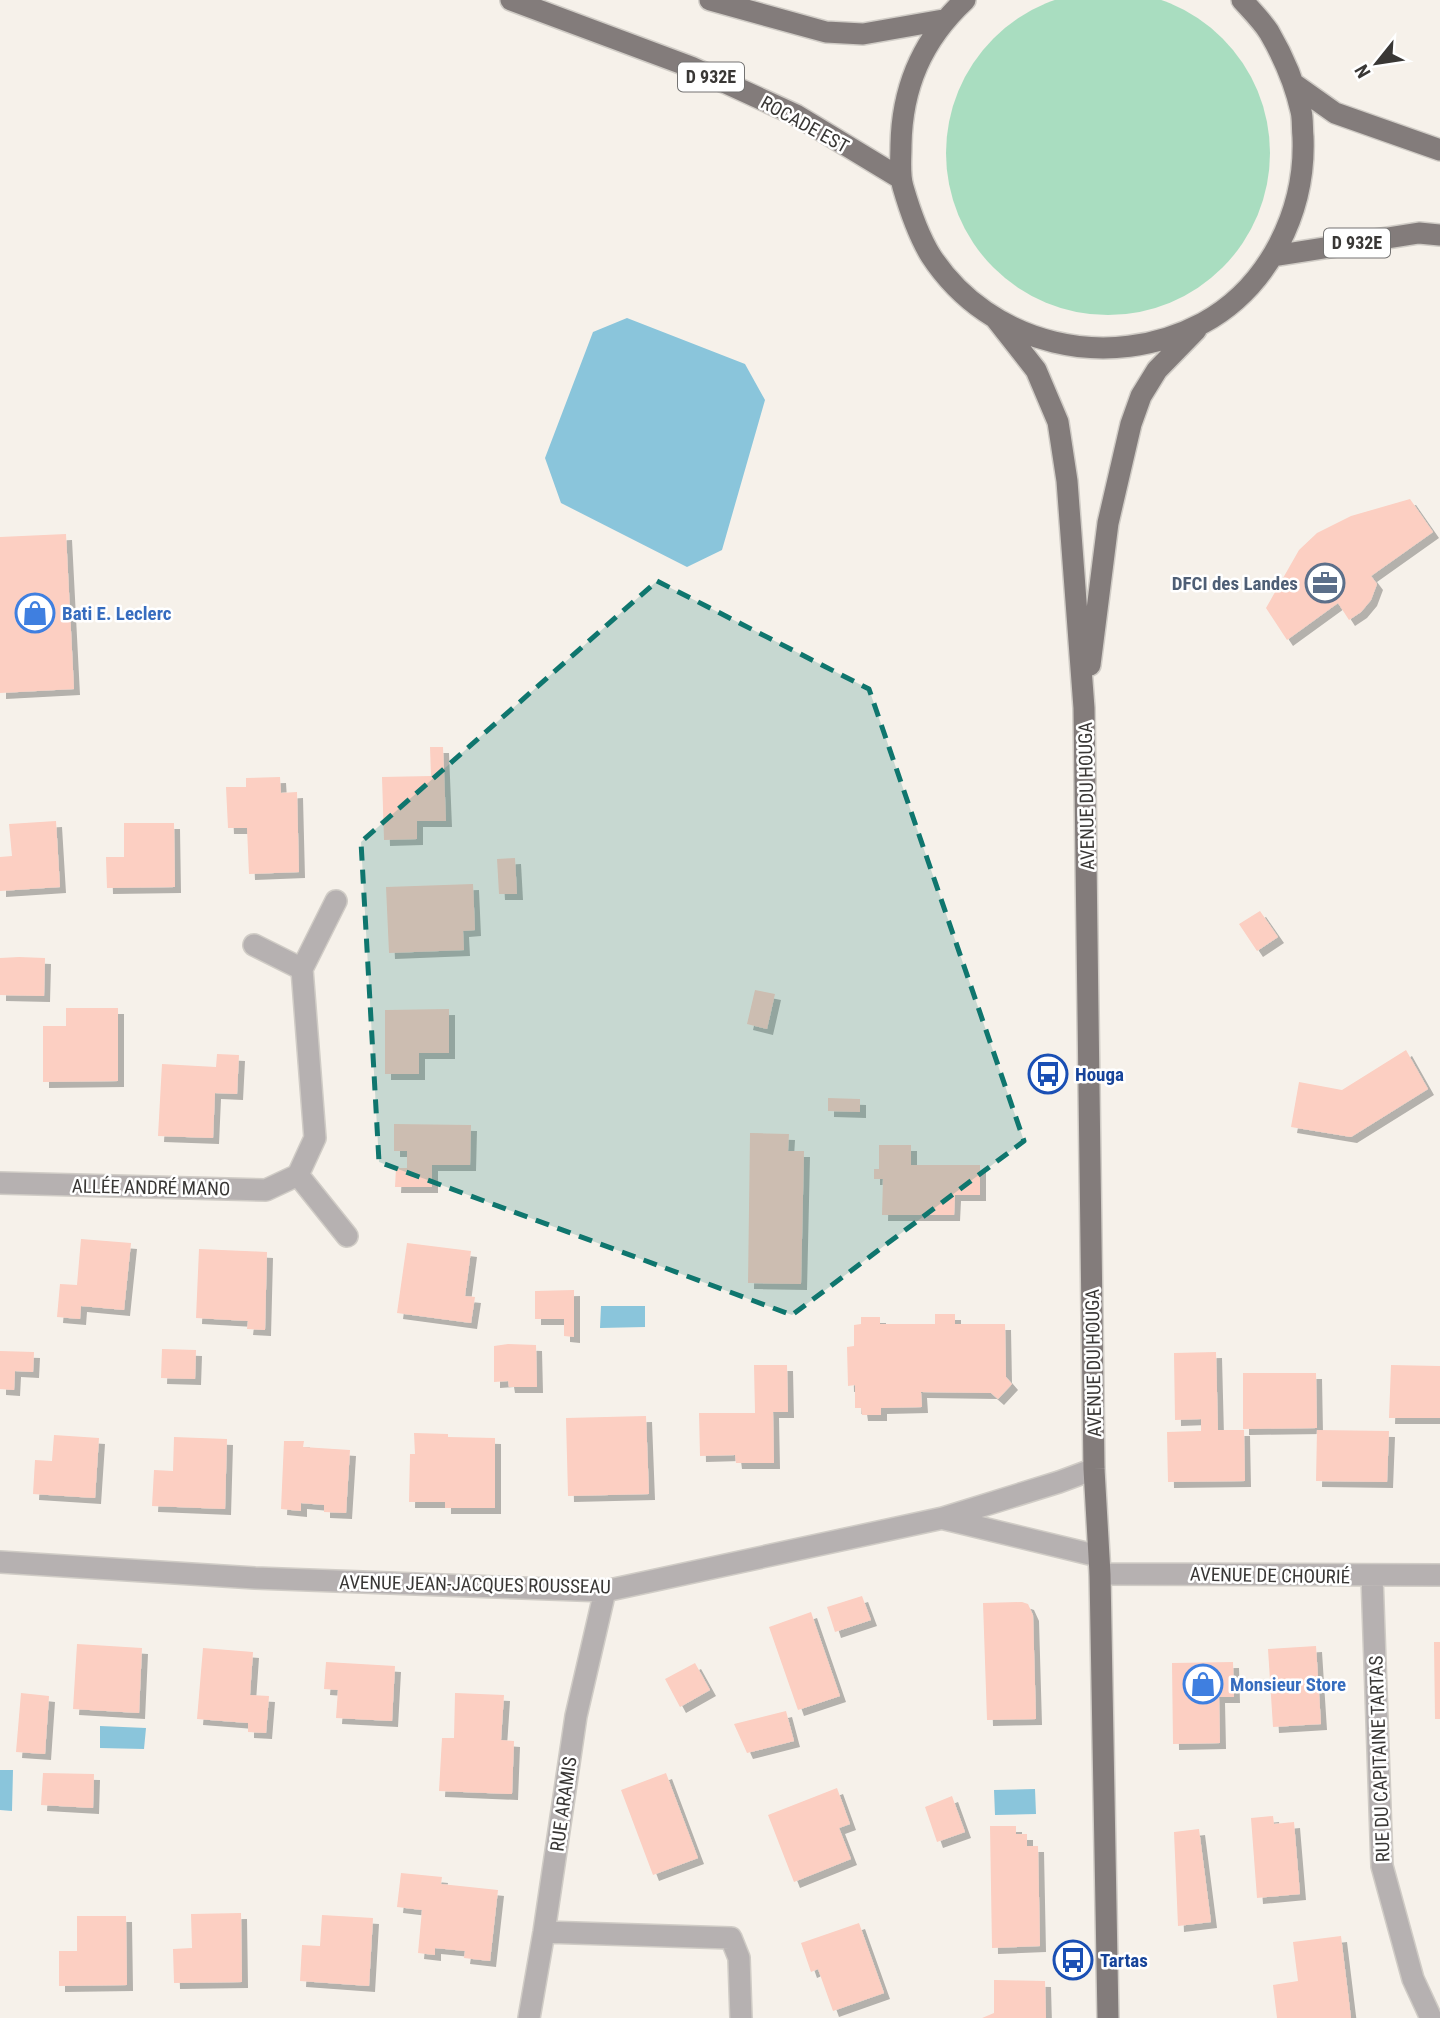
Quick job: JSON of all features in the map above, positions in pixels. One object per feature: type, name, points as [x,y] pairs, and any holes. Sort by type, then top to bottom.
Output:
[{"type":"main road","name":"ROCADE EST","points":[[511,0],[691,67],[773,104],[900,178]]},
{"type":"main road","points":[[710,0],[826,32],[863,34],[943,20]]},
{"type":"main road","points":[[965,0],[943,20],[916,66],[901,117],[900,178],[911,215],[931,256],[960,291],[996,319],[1046,340],[1078,348],[1122,349],[1164,340],[1204,322],[1242,293],[1273,256],[1294,211],[1304,163],[1302,114],[1293,84],[1268,31],[1242,0]]},
{"type":"main road","points":[[1293,84],[1335,113],[1440,150]]},
{"type":"main road","name":"D 932E","points":[[1273,256],[1419,233],[1440,235]]},
{"type":"main road","name":"AVENUE DU HOUGA","points":[[996,319],[1036,370],[1058,422],[1068,481],[1084,708],[1094,1469],[1099,1565],[1108,2018]]},
{"type":"main road","name":"AVENUE DU HOUGA","points":[[1084,708],[1108,523],[1131,424],[1141,396],[1157,370],[1204,322]]},
{"type":"street","points":[[336,901],[302,968],[315,1138],[298,1175],[346,1236]]},
{"type":"street","points":[[254,945],[302,968]]},
{"type":"street","name":"ALLÉE ANDRÉ MANO","points":[[0,1183],[266,1190],[298,1175]]},
{"type":"street","name":"AVENUE JEAN-JACQUES ROUSSEAU","points":[[0,1562],[254,1578],[605,1591],[943,1518],[1094,1469]]},
{"type":"street","name":"AVENUE JEAN-JACQUES ROUSSEAU","points":[[943,1518],[1099,1565]]},
{"type":"street","name":"AVENUE DE CHOURIÉ","points":[[1099,1565],[1372,1576],[1440,1574]]},
{"type":"street","name":"RUE DU CAPITAINE TARTAS","points":[[1372,1576],[1382,1866],[1413,1979],[1431,2018]]},
{"type":"street","name":"RUE ARAMIS","points":[[529,2018],[576,1716],[605,1591]]},
{"type":"street","points":[[544,1932],[731,1938],[739,1958],[741,2018]]},
{"type":"highlighted area","points":[[657,581],[869,689],[1024,1141],[792,1315],[379,1162],[361,842]]},
{"type":"green space","points":[[1108,-9],[1140,-6],[1184,10],[1211,28],[1233,50],[1251,77],[1263,106],[1270,153],[1267,185],[1251,229],[1233,256],[1211,278],[1184,296],[1155,308],[1108,315],[1076,312],[1032,296],[1005,278],[983,256],[965,229],[953,200],[946,153],[949,121],[965,77],[983,50],[1005,28],[1032,10],[1061,-2]]},
{"type":"water","points":[[627,318],[745,364],[765,400],[722,550],[687,567],[561,503],[545,458],[593,332]]},
{"type":"water","points":[[601,1306],[645,1306],[645,1327],[600,1328]]},
{"type":"water","points":[[100,1726],[146,1728],[144,1749],[100,1748]]},
{"type":"water","points":[[0,1770],[13,1770],[12,1811],[0,1810]]},
{"type":"water","points":[[1035,1789],[1036,1814],[995,1815],[994,1790]]},
{"type":"building","points":[[1410,499],[1433,532],[1371,576],[1377,584],[1371,600],[1361,612],[1349,620],[1338,603],[1287,640],[1266,608],[1299,550],[1317,533],[1351,516]]},
{"type":"building","name":"Bati E. Leclerc","points":[[66,534],[74,689],[0,693],[0,537]]},
{"type":"building","points":[[430,747],[443,747],[446,821],[417,821],[417,839],[384,840],[382,777],[431,776]]},
{"type":"building","points":[[280,777],[281,793],[297,792],[299,872],[249,874],[247,828],[228,828],[226,787],[246,787],[246,778]]},
{"type":"building","points":[[56,821],[60,887],[0,891],[0,857],[12,856],[9,824]]},
{"type":"building","points":[[124,823],[174,823],[175,887],[107,888],[106,857],[124,857]]},
{"type":"building","points":[[515,858],[517,894],[499,894],[497,859]]},
{"type":"building","points":[[473,884],[475,930],[463,931],[464,950],[389,953],[386,887]]},
{"type":"building","points":[[1260,911],[1278,937],[1257,951],[1239,924]]},
{"type":"building","points":[[0,958],[45,958],[44,996],[0,995]]},
{"type":"building","points":[[755,990],[775,994],[767,1029],[747,1024]]},
{"type":"building","points":[[66,1008],[118,1008],[118,1081],[43,1082],[43,1026],[66,1026]]},
{"type":"building","points":[[449,1009],[449,1053],[419,1053],[419,1074],[385,1074],[385,1010]]},
{"type":"building","points":[[1406,1050],[1428,1089],[1351,1137],[1291,1127],[1299,1082],[1342,1090]]},
{"type":"building","points":[[217,1054],[239,1055],[237,1094],[215,1093],[213,1138],[158,1136],[162,1064],[216,1067]]},
{"type":"building","points":[[828,1098],[860,1099],[860,1112],[828,1111]]},
{"type":"building","points":[[394,1124],[471,1125],[470,1165],[432,1165],[432,1187],[395,1187],[396,1168],[407,1168],[407,1151],[394,1151]]},
{"type":"building","points":[[750,1133],[789,1134],[788,1151],[804,1151],[801,1284],[748,1283]]},
{"type":"building","points":[[879,1145],[911,1145],[911,1165],[980,1165],[980,1195],[955,1195],[954,1215],[882,1215],[883,1179],[874,1179],[874,1169],[879,1169]]},
{"type":"building","points":[[81,1239],[131,1243],[124,1310],[81,1306],[80,1319],[57,1317],[60,1284],[77,1285]]},
{"type":"building","points":[[407,1243],[471,1251],[465,1296],[475,1297],[471,1323],[397,1313]]},
{"type":"building","points":[[199,1249],[267,1252],[265,1330],[247,1329],[248,1321],[196,1318]]},
{"type":"building","points":[[574,1290],[574,1337],[564,1336],[564,1319],[535,1319],[535,1291]]},
{"type":"building","points":[[935,1314],[955,1314],[955,1324],[1005,1324],[1006,1377],[1012,1384],[998,1399],[991,1393],[921,1392],[922,1407],[881,1408],[881,1415],[862,1415],[861,1408],[855,1408],[855,1385],[848,1386],[847,1347],[854,1346],[854,1325],[861,1324],[861,1317],[880,1317],[880,1324],[935,1324]]},
{"type":"building","points":[[536,1345],[537,1387],[509,1387],[508,1381],[494,1382],[494,1346]]},
{"type":"building","points":[[162,1349],[196,1350],[195,1379],[161,1378]]},
{"type":"building","points":[[0,1351],[34,1352],[33,1372],[15,1371],[14,1390],[0,1389]]},
{"type":"building","points":[[1216,1352],[1218,1430],[1244,1430],[1245,1481],[1168,1482],[1167,1432],[1201,1431],[1201,1419],[1175,1420],[1174,1353]]},
{"type":"building","points":[[754,1365],[787,1365],[788,1412],[773,1412],[774,1463],[736,1463],[735,1455],[700,1456],[699,1413],[755,1413]]},
{"type":"building","points":[[1391,1365],[1440,1366],[1440,1418],[1389,1418]]},
{"type":"building","points":[[1243,1373],[1316,1373],[1317,1428],[1243,1429]]},
{"type":"building","points":[[646,1416],[649,1494],[568,1496],[566,1418]]},
{"type":"building","points":[[1317,1430],[1389,1431],[1387,1482],[1316,1481]]},
{"type":"building","points":[[414,1433],[495,1438],[495,1508],[445,1508],[445,1502],[409,1502],[410,1454],[415,1454]]},
{"type":"building","points":[[54,1435],[99,1438],[95,1498],[33,1494],[35,1460],[52,1461]]},
{"type":"building","points":[[174,1437],[227,1439],[225,1509],[152,1506],[154,1470],[173,1471]]},
{"type":"building","points":[[284,1441],[304,1441],[303,1447],[350,1450],[346,1513],[324,1512],[324,1505],[301,1503],[301,1511],[281,1509]]},
{"type":"building","points":[[862,1596],[871,1620],[835,1632],[827,1607]]},
{"type":"building","points":[[983,1603],[1028,1604],[1033,1615],[1036,1719],[987,1720]]},
{"type":"building","points":[[811,1612],[840,1696],[798,1710],[769,1627]]},
{"type":"building","points":[[1434,1642],[1440,1642],[1440,1719],[1435,1719]]},
{"type":"building","points":[[77,1644],[142,1648],[139,1713],[73,1709]]},
{"type":"building","points":[[1316,1646],[1321,1724],[1273,1727],[1268,1649]]},
{"type":"building","points":[[203,1648],[253,1652],[250,1695],[269,1696],[266,1733],[248,1732],[248,1723],[197,1719]]},
{"type":"building","points":[[326,1662],[395,1666],[392,1721],[336,1718],[338,1690],[324,1689]]},
{"type":"building","points":[[1233,1662],[1234,1697],[1219,1697],[1220,1743],[1173,1744],[1172,1663]]},
{"type":"building","points":[[695,1663],[710,1690],[680,1707],[665,1679]]},
{"type":"building","points":[[21,1693],[49,1696],[45,1754],[16,1752]]},
{"type":"building","points":[[455,1693],[504,1695],[501,1740],[514,1741],[512,1794],[439,1791],[442,1738],[454,1738]]},
{"type":"building","points":[[786,1711],[794,1741],[747,1753],[734,1724]]},
{"type":"building","points":[[43,1773],[94,1774],[93,1808],[41,1805]]},
{"type":"building","points":[[666,1773],[698,1858],[653,1875],[621,1790]]},
{"type":"building","points":[[837,1788],[850,1824],[839,1828],[851,1859],[794,1882],[768,1815]]},
{"type":"building","points":[[952,1796],[965,1832],[937,1842],[925,1807]]},
{"type":"building","points":[[1273,1816],[1274,1824],[1294,1822],[1300,1894],[1257,1898],[1251,1818]]},
{"type":"building","points":[[990,1826],[1016,1826],[1016,1834],[1027,1834],[1027,1846],[1038,1846],[1040,1946],[992,1948]]},
{"type":"building","points":[[1199,1829],[1211,1922],[1178,1926],[1174,1832]]},
{"type":"building","points":[[401,1873],[442,1877],[441,1884],[498,1890],[490,1961],[464,1958],[465,1951],[435,1948],[435,1955],[418,1953],[422,1910],[397,1907]]},
{"type":"building","points":[[241,1913],[242,1982],[174,1983],[173,1949],[192,1948],[191,1914]]},
{"type":"building","points":[[322,1915],[373,1918],[369,1986],[300,1981],[302,1945],[320,1946]]},
{"type":"building","points":[[77,1916],[126,1916],[127,1985],[59,1986],[59,1951],[77,1951]]},
{"type":"building","points":[[859,1923],[884,1993],[833,2011],[818,1969],[811,1972],[801,1943]]},
{"type":"building","points":[[1341,1936],[1351,2018],[1277,2018],[1273,1985],[1298,1981],[1293,1942]]},
{"type":"building","points":[[994,1980],[1045,1981],[1046,2018],[982,2018],[994,2013]]},
{"type":"place","name":"DFCI des Landes","points":[[1325,583]]},
{"type":"place","name":"Bati E. Leclerc","points":[[35,613]]},
{"type":"place","name":"Houga","points":[[1048,1074]]},
{"type":"place","name":"Monsieur Store","points":[[1203,1684]]},
{"type":"place","name":"Tartas","points":[[1073,1960]]}]
